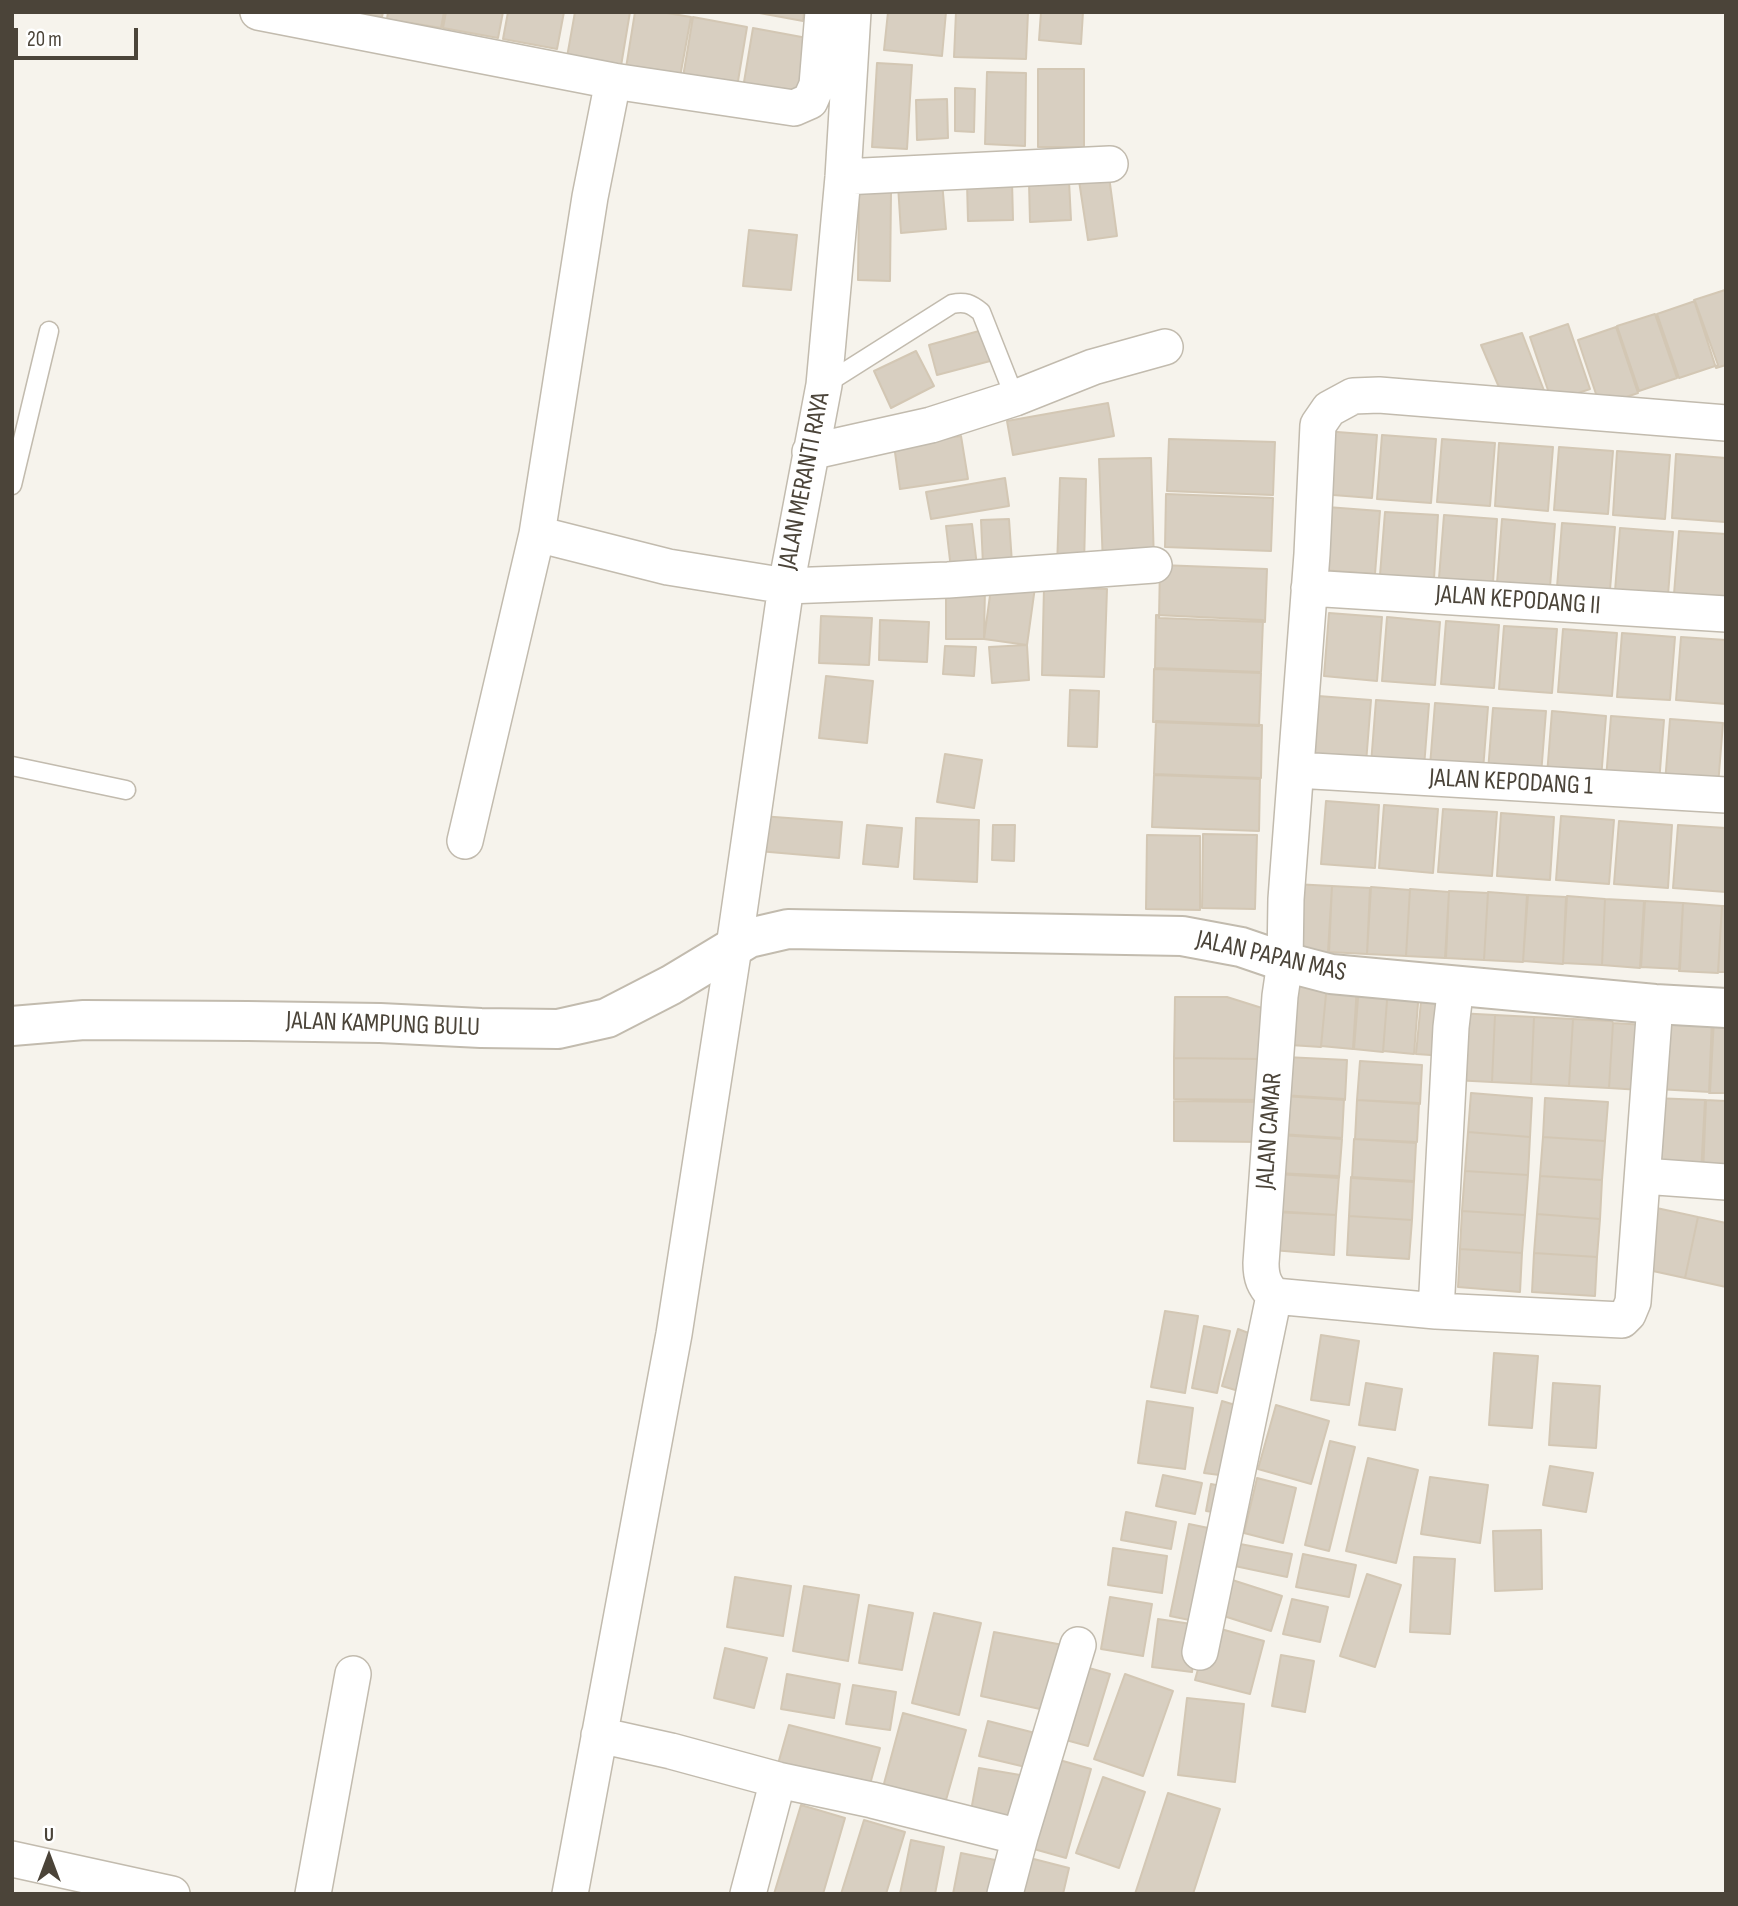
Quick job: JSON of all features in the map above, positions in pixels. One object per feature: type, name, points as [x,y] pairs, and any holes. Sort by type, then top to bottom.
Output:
[{"type":"street","points":[[258,12],[613,81],[794,108],[810,101],[817,85],[823,12]]},
{"type":"street","name":"JALAN MERANTI RAYA","points":[[570,1894],[674,1334],[786,586],[824,385],[844,177],[853,12]]},
{"type":"street","points":[[465,841],[537,534],[590,197],[613,81]]},
{"type":"street","points":[[844,177],[1110,164]]},
{"type":"street","points":[[810,452],[931,425],[1015,398],[1093,366],[1165,347]]},
{"type":"street","name":"JALAN CAMAR","points":[[1274,1296],[1265,1286],[1261,1276],[1261,1264],[1280,996],[1285,962],[1286,899],[1318,425],[1329,409],[1353,396],[1379,395],[1726,423]]},
{"type":"street","points":[[537,534],[668,567],[786,586],[948,580],[1154,565]]},
{"type":"street","name":"JALAN KEPODANG II","points":[[1309,588],[1726,614]]},
{"type":"street","name":"JALAN KEPODANG 1","points":[[1296,770],[1726,795]]},
{"type":"street","name":"JALAN PAPAN MAS","points":[[734,947],[749,938],[788,929],[1182,936],[1241,947],[1331,974],[1655,1004],[1726,1007]]},
{"type":"street","name":"JALAN KAMPUNG BULU","points":[[12,1026],[84,1020],[380,1023],[558,1029],[607,1018],[671,985],[734,947]]},
{"type":"street","points":[[1436,1311],[1456,985]]},
{"type":"street","points":[[1200,1652],[1274,1296],[1436,1311],[1622,1320],[1628,1314],[1633,1302],[1655,1004]]},
{"type":"street","points":[[1643,1176],[1726,1182]]},
{"type":"street","points":[[1005,1894],[1078,1646]]},
{"type":"street","points":[[313,1894],[353,1674]]},
{"type":"street","points":[[599,1735],[1020,1837]]},
{"type":"street","points":[[748,1894],[778,1780]]},
{"type":"street","points":[[12,1859],[173,1894]]},
{"type":"lane","points":[[824,385],[952,304],[960,302],[969,303],[981,312],[1015,398]]},
{"type":"lane","points":[[12,485],[50,331]]},
{"type":"lane","points":[[12,766],[126,790]]},
{"type":"building","points":[[352,12],[383,12],[382,17]]},
{"type":"building","points":[[388,12],[444,12],[441,28],[387,19]]},
{"type":"building","points":[[446,12],[503,12],[498,38],[443,28]]},
{"type":"building","points":[[508,12],[564,12],[557,49],[503,39]]},
{"type":"building","points":[[575,12],[630,12],[621,66],[567,57]]},
{"type":"building","points":[[635,12],[661,12],[691,17],[680,77],[626,68]]},
{"type":"building","points":[[754,12],[804,12],[803,21]]},
{"type":"building","points":[[888,12],[946,12],[942,56],[884,50]]},
{"type":"building","points":[[956,12],[1028,12],[1026,59],[954,57]]},
{"type":"building","points":[[1041,12],[1083,12],[1081,44],[1039,40]]},
{"type":"building","points":[[693,17],[747,27],[737,87],[683,77]]},
{"type":"building","points":[[753,28],[807,38],[797,98],[743,88]]},
{"type":"building","points":[[877,63],[912,65],[907,149],[872,147]]},
{"type":"building","points":[[1038,69],[1084,69],[1084,147],[1038,147]]},
{"type":"building","points":[[987,72],[1026,73],[1025,146],[985,144]]},
{"type":"building","points":[[955,88],[975,89],[974,132],[955,131]]},
{"type":"building","points":[[947,99],[948,138],[917,140],[916,100]]},
{"type":"building","points":[[1108,169],[1117,236],[1088,240],[1078,174]]},
{"type":"building","points":[[942,181],[946,229],[901,233],[898,185]]},
{"type":"building","points":[[1012,181],[1013,220],[968,221],[967,183]]},
{"type":"building","points":[[1069,181],[1071,220],[1030,222],[1029,183]]},
{"type":"building","points":[[859,192],[891,192],[890,281],[858,280]]},
{"type":"building","points":[[749,230],[797,235],[791,290],[743,286]]},
{"type":"building","points":[[1725,290],[1726,365],[1716,368],[1694,300]]},
{"type":"building","points":[[1695,301],[1718,365],[1679,378],[1657,314]]},
{"type":"building","points":[[1655,314],[1677,378],[1639,391],[1617,326]]},
{"type":"building","points":[[1568,324],[1590,389],[1552,402],[1530,337]]},
{"type":"building","points":[[1616,327],[1638,393],[1600,406],[1578,340]]},
{"type":"building","points":[[986,329],[994,360],[937,375],[929,345]]},
{"type":"building","points":[[1522,333],[1548,401],[1504,399],[1481,345]]},
{"type":"building","points":[[916,351],[934,386],[891,408],[874,371]]},
{"type":"building","points":[[1108,403],[1114,436],[1013,455],[1007,421]]},
{"type":"building","points":[[1324,431],[1377,435],[1372,498],[1320,494]]},
{"type":"building","points":[[1382,435],[1436,439],[1431,503],[1377,499]]},
{"type":"building","points":[[961,436],[968,479],[900,489],[894,445]]},
{"type":"building","points":[[1169,439],[1275,442],[1273,495],[1167,491]]},
{"type":"building","points":[[1442,439],[1495,443],[1490,506],[1437,502]]},
{"type":"building","points":[[1499,443],[1553,447],[1548,511],[1495,506]]},
{"type":"building","points":[[1559,447],[1613,451],[1608,514],[1554,510]]},
{"type":"building","points":[[1617,451],[1670,455],[1665,519],[1613,515]]},
{"type":"building","points":[[1676,454],[1726,458],[1725,522],[1672,518]]},
{"type":"building","points":[[1151,458],[1154,563],[1103,565],[1099,459]]},
{"type":"building","points":[[1005,478],[1009,506],[931,519],[926,492]]},
{"type":"building","points":[[1060,478],[1086,479],[1084,567],[1057,567]]},
{"type":"building","points":[[1166,494],[1273,498],[1271,551],[1165,547]]},
{"type":"building","points":[[1327,507],[1380,511],[1375,574],[1322,570]]},
{"type":"building","points":[[1385,512],[1438,515],[1434,579],[1380,575]]},
{"type":"building","points":[[1444,515],[1497,519],[1493,583],[1439,578]]},
{"type":"building","points":[[1009,519],[1012,563],[983,565],[981,520]]},
{"type":"building","points":[[1502,519],[1555,524],[1550,587],[1497,583]]},
{"type":"building","points":[[1562,523],[1615,527],[1610,590],[1557,587]]},
{"type":"building","points":[[972,524],[977,566],[951,569],[946,526]]},
{"type":"building","points":[[1620,528],[1673,532],[1668,595],[1615,591]]},
{"type":"building","points":[[1679,531],[1726,534],[1726,598],[1674,594]]},
{"type":"building","points":[[1160,565],[1267,569],[1265,622],[1159,618]]},
{"type":"building","points":[[992,581],[1035,587],[1027,645],[984,639]]},
{"type":"building","points":[[946,586],[985,587],[984,639],[946,639]]},
{"type":"building","points":[[1044,587],[1107,589],[1104,677],[1042,675]]},
{"type":"building","points":[[1329,613],[1382,617],[1377,681],[1324,676]]},
{"type":"building","points":[[1156,615],[1263,620],[1261,672],[1155,668]]},
{"type":"building","points":[[821,616],[872,618],[869,665],[819,663]]},
{"type":"building","points":[[1387,617],[1440,622],[1435,685],[1382,681]]},
{"type":"building","points":[[880,620],[929,622],[927,662],[879,660]]},
{"type":"building","points":[[1446,621],[1499,625],[1494,688],[1441,684]]},
{"type":"building","points":[[1504,626],[1557,629],[1552,693],[1499,689]]},
{"type":"building","points":[[1563,629],[1617,633],[1612,696],[1558,692]]},
{"type":"building","points":[[1622,633],[1675,637],[1670,700],[1617,697]]},
{"type":"building","points":[[1681,637],[1726,640],[1726,704],[1676,700]]},
{"type":"building","points":[[1027,645],[1029,680],[992,683],[989,647]]},
{"type":"building","points":[[945,646],[976,647],[974,676],[943,674]]},
{"type":"building","points":[[1154,669],[1261,673],[1259,726],[1153,722]]},
{"type":"building","points":[[826,676],[873,681],[867,743],[819,738]]},
{"type":"building","points":[[1070,690],[1099,691],[1097,747],[1068,746]]},
{"type":"building","points":[[1318,696],[1371,700],[1366,763],[1313,759]]},
{"type":"building","points":[[1376,700],[1429,704],[1424,767],[1371,764]]},
{"type":"building","points":[[1435,703],[1488,707],[1483,770],[1430,766]]},
{"type":"building","points":[[1493,708],[1546,711],[1541,775],[1488,771]]},
{"type":"building","points":[[1552,711],[1606,716],[1601,779],[1547,775]]},
{"type":"building","points":[[1611,716],[1664,720],[1659,783],[1606,779]]},
{"type":"building","points":[[1670,719],[1723,723],[1718,786],[1665,783]]},
{"type":"building","points":[[1156,721],[1262,725],[1261,778],[1154,774]]},
{"type":"building","points":[[945,754],[982,760],[974,808],[937,802]]},
{"type":"building","points":[[1154,775],[1260,779],[1259,831],[1152,827]]},
{"type":"building","points":[[1326,801],[1379,805],[1375,868],[1321,864]]},
{"type":"building","points":[[1384,805],[1438,809],[1433,873],[1379,868]]},
{"type":"building","points":[[1443,809],[1497,812],[1492,876],[1438,872]]},
{"type":"building","points":[[1501,813],[1554,817],[1550,880],[1497,876]]},
{"type":"building","points":[[761,816],[842,822],[839,858],[758,851]]},
{"type":"building","points":[[1561,816],[1614,820],[1609,884],[1556,880]]},
{"type":"building","points":[[916,818],[979,820],[977,882],[914,879]]},
{"type":"building","points":[[1619,821],[1672,825],[1668,888],[1614,884]]},
{"type":"building","points":[[867,825],[902,828],[898,867],[863,864]]},
{"type":"building","points":[[993,825],[1015,825],[1014,861],[992,860]]},
{"type":"building","points":[[1678,825],[1726,828],[1726,892],[1673,888]]},
{"type":"building","points":[[1203,834],[1257,835],[1255,909],[1202,908]]},
{"type":"building","points":[[1147,835],[1200,836],[1200,910],[1146,909]]},
{"type":"building","points":[[1294,884],[1332,886],[1329,953],[1289,951]]},
{"type":"building","points":[[1332,886],[1370,888],[1367,954],[1328,952]]},
{"type":"building","points":[[1371,887],[1410,890],[1406,956],[1367,954]]},
{"type":"building","points":[[1410,889],[1449,892],[1445,958],[1406,956]]},
{"type":"building","points":[[1449,891],[1488,893],[1484,960],[1446,958]]},
{"type":"building","points":[[1488,892],[1527,895],[1523,962],[1484,960]]},
{"type":"building","points":[[1528,895],[1566,897],[1563,964],[1523,961]]},
{"type":"building","points":[[1567,896],[1605,899],[1602,965],[1563,963]]},
{"type":"building","points":[[1605,899],[1644,901],[1640,968],[1602,965]]},
{"type":"building","points":[[1645,901],[1683,903],[1680,969],[1641,967]]},
{"type":"building","points":[[1683,903],[1722,906],[1718,973],[1679,971]]},
{"type":"building","points":[[1722,906],[1726,906],[1726,972],[1718,972]]},
{"type":"building","points":[[1295,982],[1327,984],[1321,1047],[1290,1045]]},
{"type":"building","points":[[1327,984],[1357,986],[1353,1049],[1321,1046]]},
{"type":"building","points":[[1359,986],[1388,988],[1383,1052],[1354,1049]]},
{"type":"building","points":[[1388,988],[1419,991],[1414,1054],[1383,1051]]},
{"type":"building","points":[[1422,991],[1450,993],[1445,1056],[1416,1054]]},
{"type":"building","points":[[1175,997],[1227,997],[1262,1008],[1261,1059],[1174,1058]]},
{"type":"building","points":[[1457,1013],[1495,1015],[1492,1082],[1453,1080]]},
{"type":"building","points":[[1495,1015],[1534,1017],[1531,1084],[1492,1082]]},
{"type":"building","points":[[1534,1017],[1573,1019],[1569,1086],[1531,1084]]},
{"type":"building","points":[[1661,1017],[1714,1019],[1710,1092],[1657,1089]]},
{"type":"building","points":[[1573,1019],[1612,1021],[1609,1088],[1569,1086]]},
{"type":"building","points":[[1712,1019],[1726,1020],[1726,1093],[1709,1093]]},
{"type":"building","points":[[1613,1023],[1646,1025],[1641,1090],[1609,1088]]},
{"type":"building","points":[[1285,1057],[1347,1060],[1345,1100],[1283,1096]]},
{"type":"building","points":[[1174,1058],[1261,1059],[1261,1100],[1174,1099]]},
{"type":"building","points":[[1360,1061],[1422,1065],[1420,1104],[1357,1100]]},
{"type":"building","points":[[1471,1093],[1532,1098],[1530,1137],[1468,1132]]},
{"type":"building","points":[[1282,1095],[1344,1099],[1342,1138],[1280,1134]]},
{"type":"building","points":[[1545,1098],[1608,1102],[1605,1141],[1543,1137]]},
{"type":"building","points":[[1652,1098],[1706,1100],[1703,1174],[1649,1171]]},
{"type":"building","points":[[1357,1100],[1419,1103],[1417,1142],[1355,1139]]},
{"type":"building","points":[[1705,1100],[1726,1101],[1726,1175],[1701,1174]]},
{"type":"building","points":[[1174,1101],[1261,1102],[1261,1142],[1174,1141]]},
{"type":"building","points":[[1468,1132],[1530,1137],[1528,1175],[1465,1171]]},
{"type":"building","points":[[1279,1135],[1342,1139],[1339,1178],[1277,1174]]},
{"type":"building","points":[[1543,1137],[1605,1141],[1602,1180],[1540,1176]]},
{"type":"building","points":[[1354,1139],[1416,1143],[1414,1182],[1352,1178]]},
{"type":"building","points":[[1465,1171],[1528,1175],[1525,1215],[1462,1211]]},
{"type":"building","points":[[1276,1173],[1339,1176],[1336,1215],[1274,1212]]},
{"type":"building","points":[[1540,1176],[1602,1180],[1600,1219],[1537,1214]]},
{"type":"building","points":[[1351,1177],[1414,1181],[1412,1220],[1349,1216]]},
{"type":"building","points":[[1652,1207],[1698,1217],[1685,1278],[1639,1268]]},
{"type":"building","points":[[1274,1211],[1336,1215],[1334,1255],[1272,1250]]},
{"type":"building","points":[[1462,1211],[1525,1215],[1522,1253],[1460,1249]]},
{"type":"building","points":[[1537,1214],[1600,1219],[1597,1257],[1534,1253]]},
{"type":"building","points":[[1349,1216],[1412,1220],[1409,1259],[1347,1255]]},
{"type":"building","points":[[1698,1217],[1726,1223],[1726,1287],[1685,1278]]},
{"type":"building","points":[[1460,1249],[1522,1253],[1520,1292],[1458,1287]]},
{"type":"building","points":[[1534,1253],[1597,1257],[1595,1296],[1532,1292]]},
{"type":"building","points":[[1165,1311],[1198,1316],[1185,1393],[1151,1387]]},
{"type":"building","points":[[1204,1326],[1230,1331],[1217,1393],[1192,1388]]},
{"type":"building","points":[[1238,1329],[1259,1337],[1252,1395],[1222,1386]]},
{"type":"building","points":[[1321,1335],[1359,1341],[1349,1405],[1311,1400]]},
{"type":"building","points":[[1494,1353],[1538,1356],[1532,1428],[1489,1425]]},
{"type":"building","points":[[1366,1383],[1402,1389],[1395,1430],[1359,1425]]},
{"type":"building","points":[[1553,1383],[1600,1386],[1596,1448],[1549,1445]]},
{"type":"building","points":[[1147,1401],[1193,1408],[1185,1469],[1138,1463]]},
{"type":"building","points":[[1222,1401],[1245,1408],[1235,1477],[1204,1473]]},
{"type":"building","points":[[1276,1405],[1329,1421],[1311,1484],[1258,1469]]},
{"type":"building","points":[[1330,1441],[1355,1447],[1329,1551],[1305,1545]]},
{"type":"building","points":[[1368,1458],[1418,1470],[1396,1563],[1346,1551]]},
{"type":"building","points":[[1550,1466],[1593,1473],[1586,1512],[1543,1505]]},
{"type":"building","points":[[1163,1475],[1202,1483],[1195,1514],[1156,1506]]},
{"type":"building","points":[[1430,1477],[1488,1485],[1480,1543],[1421,1534]]},
{"type":"building","points":[[1257,1478],[1296,1488],[1283,1543],[1244,1533]]},
{"type":"building","points":[[1211,1484],[1231,1488],[1226,1514],[1206,1511]]},
{"type":"building","points":[[1126,1512],[1176,1522],[1171,1549],[1121,1540]]},
{"type":"building","points":[[1189,1524],[1223,1531],[1204,1623],[1170,1616]]},
{"type":"building","points":[[1541,1530],[1542,1589],[1495,1591],[1493,1531]]},
{"type":"building","points":[[1235,1543],[1292,1554],[1287,1577],[1230,1565]]},
{"type":"building","points":[[1113,1548],[1167,1556],[1162,1593],[1108,1585]]},
{"type":"building","points":[[1303,1554],[1356,1565],[1349,1597],[1296,1587]]},
{"type":"building","points":[[1414,1557],[1455,1559],[1450,1634],[1410,1632]]},
{"type":"building","points":[[1367,1574],[1401,1585],[1375,1667],[1340,1656]]},
{"type":"building","points":[[735,1577],[791,1586],[783,1636],[727,1627]]},
{"type":"building","points":[[1223,1577],[1282,1596],[1271,1631],[1211,1612]]},
{"type":"building","points":[[804,1586],[859,1595],[848,1661],[793,1651]]},
{"type":"building","points":[[1110,1597],[1152,1604],[1143,1656],[1101,1649]]},
{"type":"building","points":[[1292,1599],[1328,1607],[1320,1642],[1283,1634]]},
{"type":"building","points":[[869,1605],[913,1613],[902,1670],[859,1663]]},
{"type":"building","points":[[934,1613],[981,1623],[959,1715],[912,1703]]},
{"type":"building","points":[[1158,1619],[1198,1625],[1192,1672],[1152,1667]]},
{"type":"building","points":[[1210,1626],[1264,1641],[1250,1694],[1195,1680]]},
{"type":"building","points":[[994,1632],[1063,1645],[1049,1711],[981,1696]]},
{"type":"building","points":[[725,1648],[767,1658],[754,1708],[714,1698]]},
{"type":"building","points":[[1281,1655],[1314,1661],[1305,1712],[1272,1706]]},
{"type":"building","points":[[1082,1666],[1110,1674],[1088,1746],[1062,1739]]},
{"type":"building","points":[[787,1674],[840,1684],[834,1718],[781,1709]]},
{"type":"building","points":[[1125,1674],[1173,1691],[1143,1776],[1094,1759]]},
{"type":"building","points":[[853,1685],[896,1692],[890,1730],[846,1724]]},
{"type":"building","points":[[1187,1698],[1244,1704],[1235,1782],[1178,1775]]},
{"type":"building","points":[[903,1713],[966,1730],[944,1807],[882,1791]]},
{"type":"building","points":[[988,1721],[1043,1735],[1034,1769],[979,1756]]},
{"type":"building","points":[[789,1725],[880,1748],[869,1788],[778,1764]]},
{"type":"building","points":[[1049,1757],[1091,1769],[1066,1858],[1023,1846]]},
{"type":"building","points":[[979,1768],[1026,1776],[1017,1825],[970,1816]]},
{"type":"building","points":[[1103,1777],[1145,1792],[1119,1868],[1076,1853]]},
{"type":"building","points":[[1168,1793],[1220,1809],[1193,1894],[1135,1894]]},
{"type":"building","points":[[801,1805],[845,1818],[823,1894],[774,1894]]},
{"type":"building","points":[[864,1820],[905,1832],[886,1894],[841,1894]]},
{"type":"building","points":[[911,1840],[944,1847],[935,1894],[900,1894]]},
{"type":"building","points":[[961,1853],[1000,1861],[993,1894],[953,1894]]},
{"type":"building","points":[[1018,1855],[1069,1868],[1063,1894],[1008,1894]]}]
